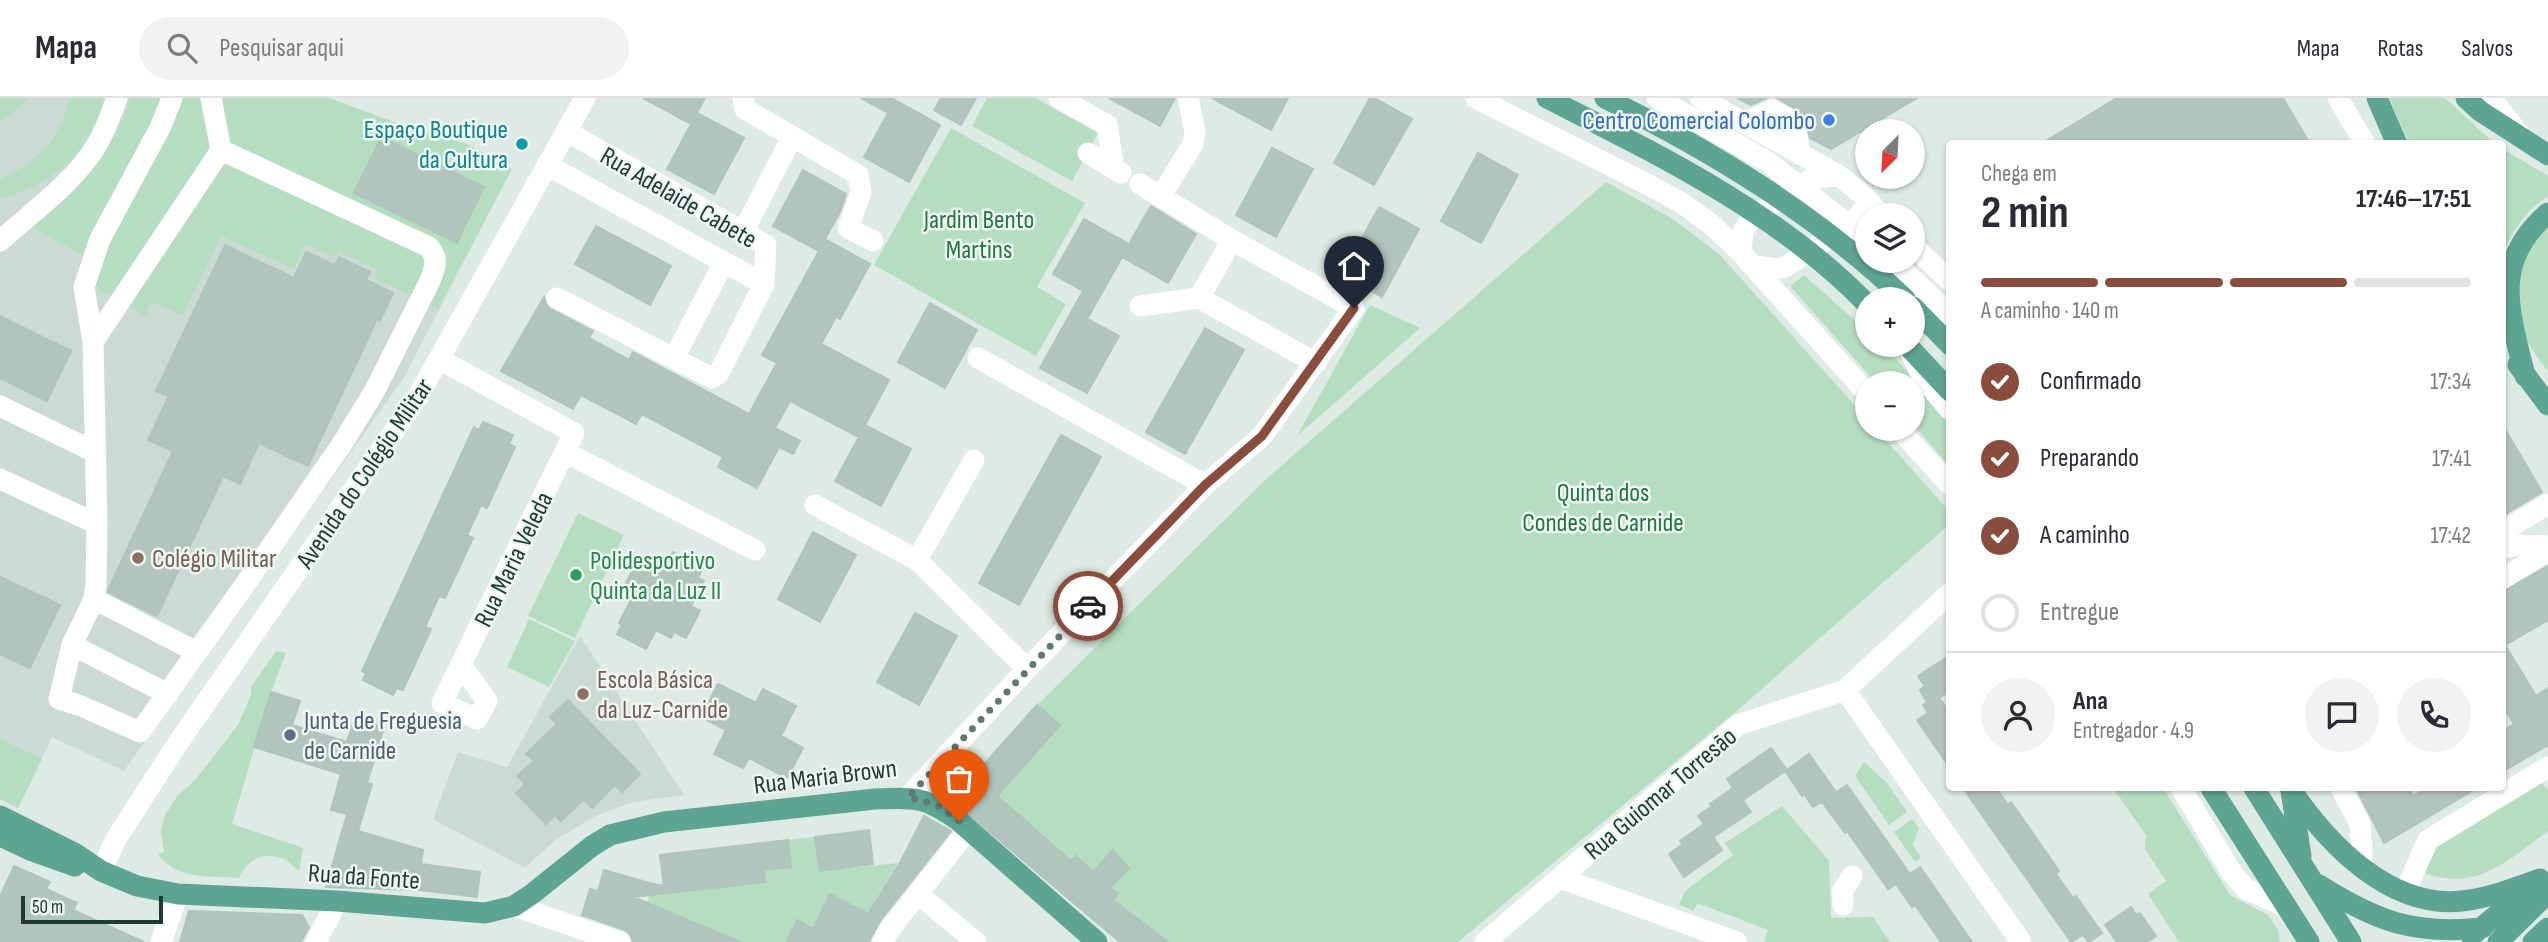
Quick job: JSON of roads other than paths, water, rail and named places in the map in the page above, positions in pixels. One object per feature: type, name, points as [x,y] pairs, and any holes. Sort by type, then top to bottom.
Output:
[{"type":"main road","points":[[1547,98],[1732,198],[1795,241],[1855,294]]},
{"type":"main road","points":[[1605,98],[1740,171],[1818,226],[1891,287]]},
{"type":"main road","points":[[2377,98],[2395,140]]},
{"type":"main road","points":[[2466,98],[2480,111],[2548,155]]},
{"type":"main road","points":[[2525,376],[2508,303],[2510,279],[2515,258],[2525,239],[2534,225],[2548,213]]},
{"type":"main road","points":[[1925,319],[1946,341]]},
{"type":"main road","points":[[2506,350],[2548,405]]},
{"type":"main road","points":[[1918,357],[1946,387]]},
{"type":"main road","points":[[2213,791],[2309,942]]},
{"type":"main road","points":[[2255,791],[2351,942]]},
{"type":"main road","points":[[2290,791],[2302,864]]},
{"type":"main road","points":[[2292,791],[2317,824],[2347,856],[2405,891],[2432,900],[2460,901],[2545,882]]},
{"type":"main road","points":[[908,797],[937,805],[959,821],[1077,934],[1097,942]]},
{"type":"main road","name":"Rua Maria Brown","points":[[514,906],[592,846],[610,835],[634,828],[908,797]]},
{"type":"main road","name":"Rua da Fonte","points":[[10,823],[76,854],[101,871],[137,886],[178,894],[337,901],[472,913],[500,911],[514,906]]},
{"type":"main road","points":[[2314,882],[2350,905],[2390,922],[2427,929],[2482,928]]},
{"type":"main road","points":[[2463,942],[2545,882]]},
{"type":"main road","points":[[2498,942],[2545,882]]},
{"type":"main road","points":[[2288,910],[2293,942]]},
{"type":"street","points":[[0,241],[81,166],[107,126],[117,98]]},
{"type":"street","points":[[172,98],[160,128],[100,239],[84,287],[93,342],[97,524],[94,598],[72,645],[59,699],[140,733],[334,456],[374,392],[415,314],[435,266],[435,257],[429,247],[221,150]]},
{"type":"street","points":[[93,342],[221,150],[211,98]]},
{"type":"street","name":"Avenida do Colégio Militar","points":[[101,871],[116,839],[176,746],[342,510],[417,398],[584,98]]},
{"type":"street","points":[[1059,98],[1107,125],[1127,176]]},
{"type":"street","points":[[1161,196],[1193,144],[1195,132],[1188,98]]},
{"type":"street","points":[[1476,98],[1682,203],[1712,225],[1747,259],[1855,380]]},
{"type":"street","points":[[1657,98],[1768,162],[1855,230]]},
{"type":"street","points":[[1700,98],[1800,153],[1864,203]]},
{"type":"street","points":[[2338,98],[2363,140]]},
{"type":"street","points":[[2491,98],[2522,138]]},
{"type":"street","points":[[744,104],[792,137],[858,175],[861,192],[848,228],[873,241]]},
{"type":"street","name":"Rua Adelaide Cabete","points":[[547,165],[764,284],[766,245],[566,131]]},
{"type":"street","points":[[743,232],[792,137]]},
{"type":"street","points":[[1088,153],[1232,240],[1199,298]]},
{"type":"street","points":[[1747,259],[1743,231],[1753,217],[1801,185],[1828,176]]},
{"type":"street","points":[[1747,259],[1776,270],[1790,264],[1855,222]]},
{"type":"street","name":"Rua Maria Brown","points":[[908,797],[1205,485],[1262,436],[1354,308],[1232,240]]},
{"type":"street","points":[[1925,257],[1946,277]]},
{"type":"street","points":[[674,358],[724,262]]},
{"type":"street","points":[[1906,273],[1946,314]]},
{"type":"street","points":[[557,298],[712,378],[719,373],[764,284]]},
{"type":"street","points":[[1140,306],[1199,298],[1316,363]]},
{"type":"street","points":[[1913,357],[1922,377],[1946,405]]},
{"type":"street","points":[[978,358],[1205,485]]},
{"type":"street","points":[[439,359],[574,433],[565,452],[755,550]]},
{"type":"street","points":[[0,406],[95,452]]},
{"type":"street","points":[[1910,441],[1946,481]]},
{"type":"street","name":"Rua Maria Veleda","points":[[461,665],[565,452]]},
{"type":"street","points":[[917,560],[974,460]]},
{"type":"street","points":[[0,479],[97,524]]},
{"type":"street","points":[[815,505],[917,560],[1027,669]]},
{"type":"street","points":[[2506,530],[2542,508],[2548,534]]},
{"type":"street","points":[[2506,548],[2514,545],[2548,549]]},
{"type":"street","points":[[2506,576],[2548,549]]},
{"type":"street","points":[[94,598],[197,652]]},
{"type":"street","points":[[1946,599],[1844,690],[2021,942]]},
{"type":"street","points":[[72,645],[168,694]]},
{"type":"street","name":"Rua Guiomar Torresão","points":[[1485,942],[1738,725],[1844,690]]},
{"type":"street","points":[[2405,891],[2428,840],[2548,767]]},
{"type":"street","points":[[2183,791],[2232,873],[2246,889],[2288,910]]},
{"type":"street","points":[[2343,791],[2360,824],[2363,868]]},
{"type":"street","points":[[882,942],[959,841]]},
{"type":"street","points":[[1843,905],[1842,892],[1852,876]]},
{"type":"street","points":[[1560,878],[1737,942]]},
{"type":"street","points":[[161,942],[178,894]]},
{"type":"street","points":[[918,894],[976,942]]},
{"type":"street","points":[[316,942],[337,901]]},
{"type":"street","points":[[514,906],[568,934],[621,942]]},
{"type":"place","name":"Centro Comercial Colombo","points":[[1829,120]]},
{"type":"place","name":"Espaço Boutique da Cultura","points":[[522,144]]},
{"type":"place","name":"Colégio Militar","points":[[138,558]]},
{"type":"place","name":"Polidesportivo Quinta da Luz II","points":[[576,575]]},
{"type":"place","name":"Escola Básica da Luz-Carnide","points":[[583,694]]},
{"type":"place","name":"Junta de Freguesia de Carnide","points":[[290,735]]},
{"type":"park label","name":"Jardim Bento Martins","points":[[979,234]]},
{"type":"park label","name":"Quinta dos Condes de Carnide","points":[[1603,507]]}]
